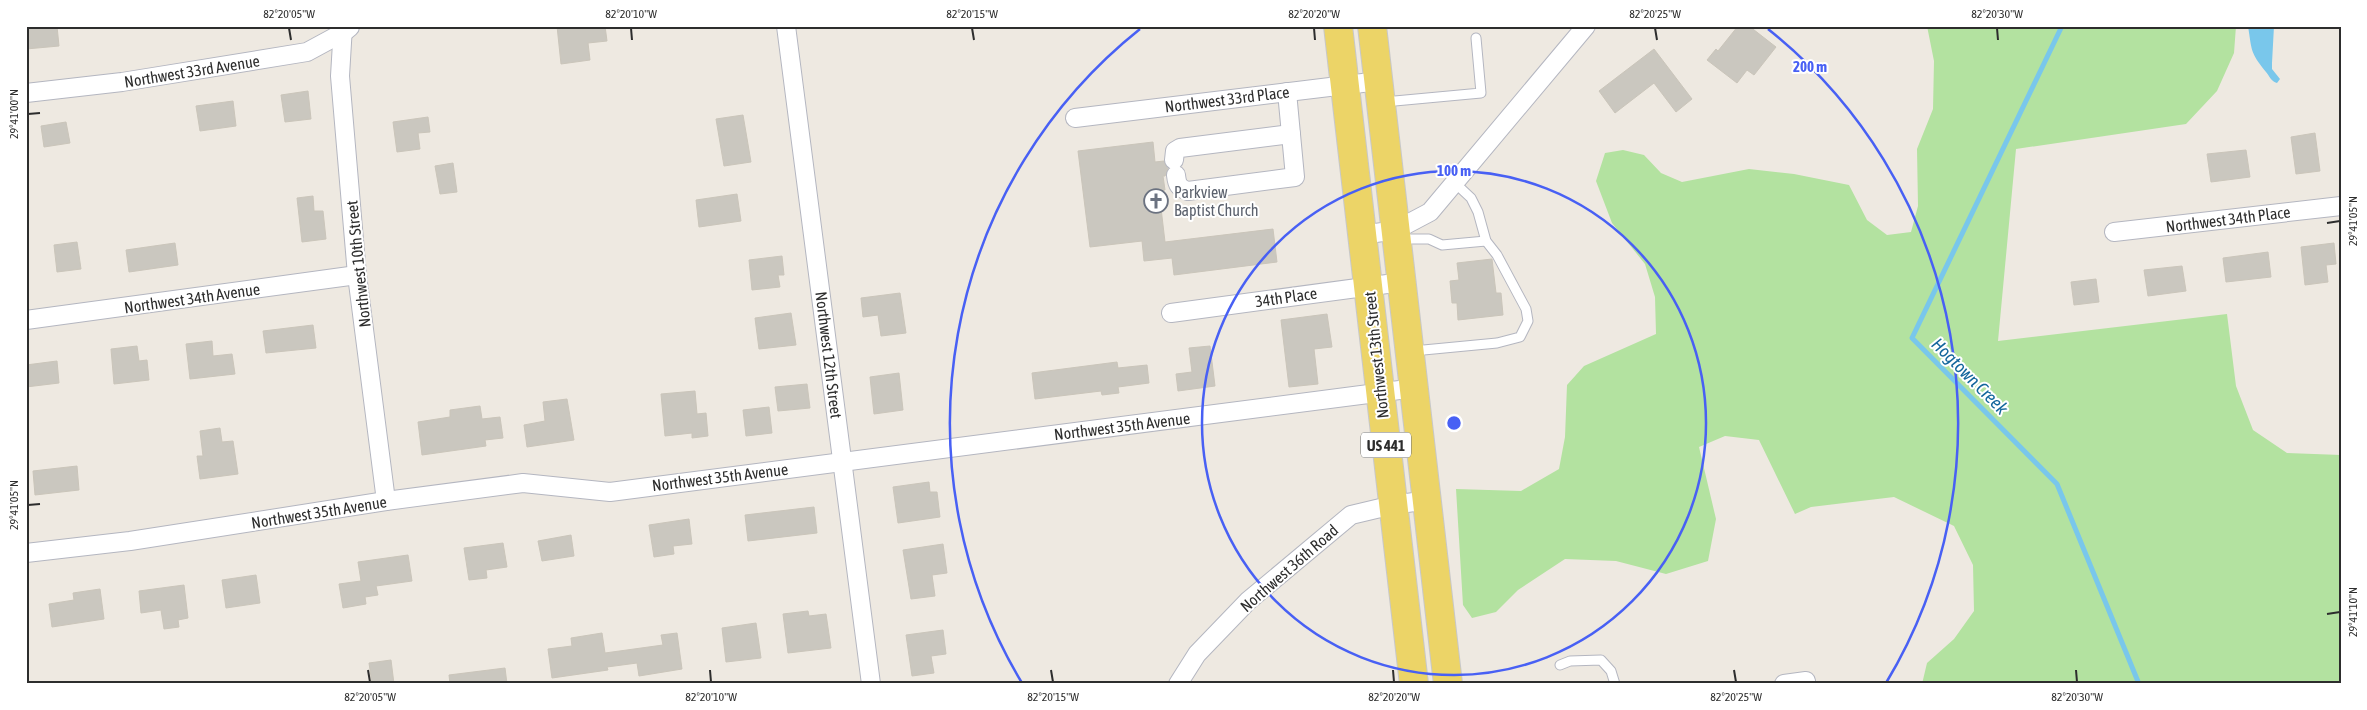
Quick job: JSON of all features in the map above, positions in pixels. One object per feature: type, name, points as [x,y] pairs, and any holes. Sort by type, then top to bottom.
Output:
[{"type":"main road","name":"Northwest 13th Street","points":[[1338,26],[1414,684]]},
{"type":"main road","name":"Northwest 13th Street","points":[[1372,26],[1448,684]]},
{"type":"street","name":"Northwest 12th Street","points":[[786,26],[871,684]]},
{"type":"street","points":[[1362,235],[1397,234],[1430,212],[1586,26]]},
{"type":"street","name":"Northwest 33rd Avenue","points":[[26,93],[122,82],[307,52],[346,28]]},
{"type":"street","name":"Northwest 10th Street","points":[[346,28],[340,76],[357,275],[386,501]]},
{"type":"street","name":"Northwest 33rd Place","points":[[1075,118],[1344,85],[1380,92]]},
{"type":"street","points":[[1287,92],[1291,134],[1295,178],[1188,191],[1180,188],[1177,183],[1175,151],[1180,148],[1291,134]]},
{"type":"street","name":"Northwest 34th Place","points":[[2114,232],[2341,206]]},
{"type":"street","name":"Northwest 34th Avenue","points":[[26,320],[357,275]]},
{"type":"street","name":"34th Place","points":[[1171,313],[1402,282]]},
{"type":"street","name":"Northwest 35th Avenue","points":[[26,553],[130,541],[386,501],[523,483],[610,492],[1415,388]]},
{"type":"street","name":"Northwest 36th Road","points":[[1178,684],[1197,654],[1248,601],[1351,515],[1393,505],[1428,500]]},
{"type":"street","points":[[1784,684],[1806,681]]},
{"type":"lane","points":[[1380,92],[1481,93],[1476,38]]},
{"type":"lane","points":[[1410,352],[1497,343],[1520,337],[1528,321],[1526,309],[1497,255],[1486,241],[1478,212],[1471,198],[1455,183]]},
{"type":"lane","points":[[1397,234],[1429,239],[1442,245],[1486,241]]},
{"type":"lane","points":[[1560,665],[1570,661],[1601,660],[1611,671],[1615,684]]},
{"type":"green space","points":[[1927,26],[2236,26],[2234,53],[2217,91],[2186,124],[2016,149],[1998,341],[2227,314],[2236,386],[2253,430],[2287,453],[2341,455],[2341,684],[1922,684],[1927,663],[1954,639],[1974,611],[1973,565],[1954,526],[1894,497],[1811,507],[1795,514],[1759,440],[1725,436],[1699,447],[1716,519],[1708,561],[1666,574],[1616,561],[1565,559],[1518,590],[1496,612],[1472,618],[1463,605],[1456,489],[1521,491],[1559,469],[1565,437],[1567,385],[1584,366],[1656,334],[1655,297],[1645,264],[1612,223],[1596,181],[1605,153],[1623,150],[1644,155],[1661,173],[1682,182],[1749,169],[1794,174],[1849,185],[1867,220],[1887,235],[1911,232],[1918,206],[1917,149],[1933,109],[1934,61]]},
{"type":"water","points":[[2248,26],[2274,26],[2272,69],[2280,79],[2277,83],[2271,79],[2254,55]]},
{"type":"building","points":[[26,26],[57,26],[59,46],[26,49]]},
{"type":"building","points":[[557,26],[605,26],[607,41],[588,43],[590,60],[561,64]]},
{"type":"building","points":[[1738,26],[1749,26],[1776,47],[1754,75],[1747,70],[1737,83],[1707,60],[1716,49],[1718,51]]},
{"type":"building","points":[[1654,49],[1692,99],[1676,112],[1654,83],[1615,113],[1599,91]]},
{"type":"building","points":[[308,91],[311,119],[285,122],[281,95]]},
{"type":"building","points":[[233,101],[236,126],[200,131],[196,106]]},
{"type":"building","points":[[743,115],[751,162],[724,166],[716,119]]},
{"type":"building","points":[[428,117],[430,132],[418,133],[420,149],[397,152],[393,122]]},
{"type":"building","points":[[66,122],[70,143],[44,147],[41,126]]},
{"type":"building","points":[[2315,133],[2320,171],[2296,174],[2291,137]]},
{"type":"building","points":[[1153,142],[1155,162],[1164,161],[1168,169],[1165,176],[1163,176],[1165,190],[1159,191],[1165,242],[1273,229],[1277,262],[1174,275],[1172,258],[1144,261],[1142,241],[1090,247],[1078,151]]},
{"type":"building","points":[[2246,150],[2250,177],[2211,182],[2207,154]]},
{"type":"building","points":[[453,163],[457,192],[440,194],[435,166]]},
{"type":"building","points":[[737,194],[741,221],[699,227],[696,200]]},
{"type":"building","points":[[313,196],[314,211],[323,211],[326,239],[302,242],[297,198]]},
{"type":"building","points":[[77,242],[81,269],[57,272],[54,245]]},
{"type":"building","points":[[175,243],[178,265],[129,272],[126,250]]},
{"type":"building","points":[[2334,243],[2336,264],[2326,265],[2328,282],[2305,285],[2301,247]]},
{"type":"building","points":[[2268,252],[2271,277],[2226,282],[2223,258]]},
{"type":"building","points":[[782,256],[784,275],[778,275],[780,287],[752,290],[749,260]]},
{"type":"building","points":[[1492,259],[1496,293],[1501,293],[1503,315],[1458,320],[1457,303],[1452,303],[1450,281],[1459,280],[1457,263]]},
{"type":"building","points":[[2182,266],[2186,291],[2148,296],[2144,270]]},
{"type":"building","points":[[2096,279],[2099,302],[2074,305],[2071,282]]},
{"type":"building","points":[[900,293],[906,333],[881,336],[878,315],[863,317],[861,298]]},
{"type":"building","points":[[791,313],[796,345],[759,349],[755,318]]},
{"type":"building","points":[[1327,314],[1332,347],[1314,349],[1318,384],[1289,387],[1281,320]]},
{"type":"building","points":[[313,325],[316,348],[266,353],[263,331]]},
{"type":"building","points":[[212,341],[213,356],[232,354],[235,374],[190,379],[186,344]]},
{"type":"building","points":[[137,346],[139,361],[147,360],[149,380],[114,384],[111,349]]},
{"type":"building","points":[[1210,346],[1215,386],[1178,391],[1176,374],[1192,372],[1189,348]]},
{"type":"building","points":[[57,361],[59,383],[26,387],[26,365]]},
{"type":"building","points":[[1117,362],[1118,368],[1147,365],[1149,383],[1118,387],[1119,393],[1102,395],[1101,391],[1035,399],[1032,373]]},
{"type":"building","points":[[899,373],[903,410],[874,414],[870,377]]},
{"type":"building","points":[[807,384],[810,408],[778,411],[775,387]]},
{"type":"building","points":[[695,391],[697,414],[706,413],[708,436],[692,438],[692,433],[665,436],[661,394]]},
{"type":"building","points":[[567,399],[574,440],[527,447],[524,425],[545,421],[543,402]]},
{"type":"building","points":[[480,406],[482,419],[500,417],[503,438],[485,440],[486,446],[422,455],[418,422],[450,417],[450,410]]},
{"type":"building","points":[[769,407],[772,433],[746,436],[743,410]]},
{"type":"building","points":[[220,428],[222,442],[233,441],[238,474],[200,479],[197,456],[203,456],[200,431]]},
{"type":"building","points":[[77,466],[79,490],[35,495],[33,471]]},
{"type":"building","points":[[929,482],[930,492],[937,492],[940,517],[898,523],[893,487]]},
{"type":"building","points":[[814,507],[817,533],[748,541],[745,515]]},
{"type":"building","points":[[689,519],[692,544],[673,546],[674,554],[654,557],[649,525]]},
{"type":"building","points":[[571,535],[574,556],[542,561],[538,541]]},
{"type":"building","points":[[503,543],[507,567],[486,570],[487,578],[469,580],[464,548]]},
{"type":"building","points":[[943,544],[947,573],[932,575],[935,596],[911,599],[903,550]]},
{"type":"building","points":[[408,555],[412,581],[376,586],[378,595],[365,597],[366,604],[343,608],[339,584],[361,581],[358,562]]},
{"type":"building","points":[[256,575],[260,603],[226,608],[222,580]]},
{"type":"building","points":[[184,585],[188,618],[178,620],[179,627],[164,629],[161,610],[141,613],[139,591]]},
{"type":"building","points":[[100,589],[104,619],[52,627],[49,604],[74,600],[73,593]]},
{"type":"building","points":[[808,611],[809,616],[826,614],[831,648],[788,653],[783,614]]},
{"type":"building","points":[[756,623],[761,658],[726,662],[722,628]]},
{"type":"building","points":[[943,630],[946,654],[931,656],[934,673],[912,676],[906,635]]},
{"type":"building","points":[[602,633],[605,653],[663,645],[661,635],[677,633],[682,669],[639,676],[637,663],[607,667],[608,670],[552,678],[548,649],[572,646],[571,638]]},
{"type":"building","points":[[391,660],[394,684],[372,684],[369,663]]},
{"type":"building","points":[[505,668],[507,684],[450,684],[449,675]]},
{"type":"waterway","name":"Hogtown Creek","points":[[2062,26],[1912,338],[2057,484],[2139,684]]},
{"type":"place","name":"Parkview Baptist Church","points":[[1156,201]]}]
